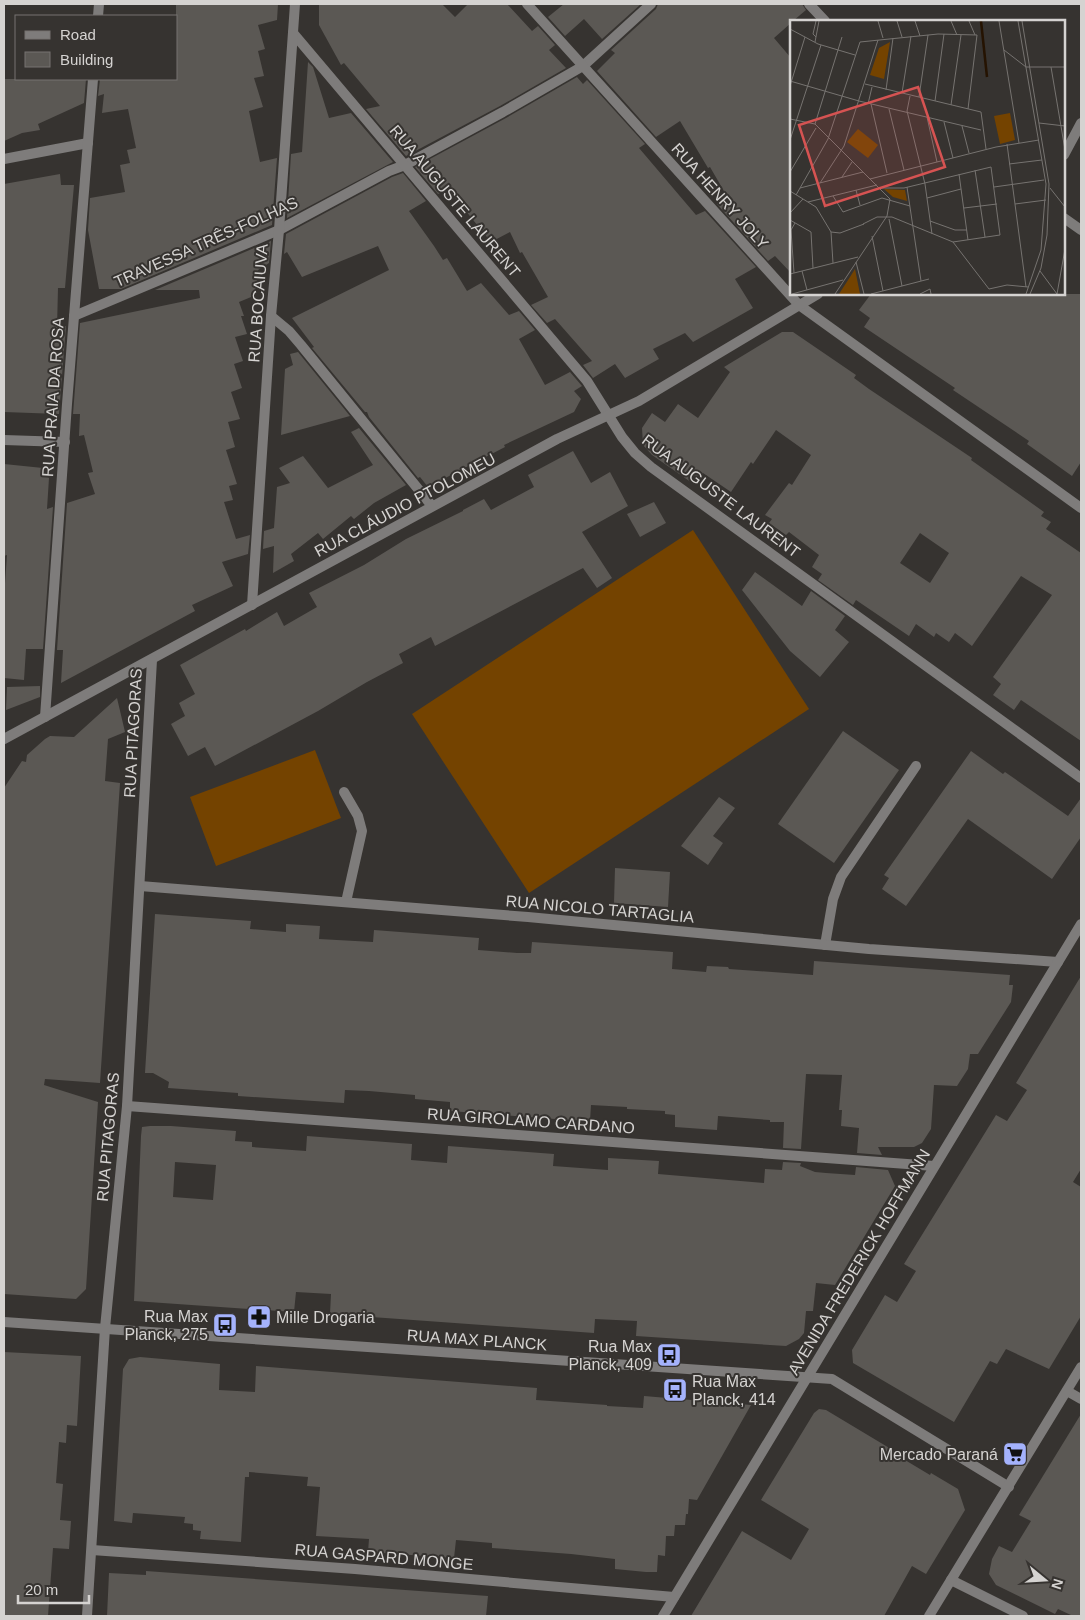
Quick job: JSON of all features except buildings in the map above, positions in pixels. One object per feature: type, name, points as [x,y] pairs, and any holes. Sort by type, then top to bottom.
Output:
[{"type":"street","name":"RUA BOCAIUVA","points":[[252,605],[295,4]]},
{"type":"street","name":"RUA HENRY JOLY","points":[[527,4],[799,305],[1081,508]]},
{"type":"street","name":"TRAVESSA TRÊS-FOLHAS","points":[[74,316],[279,230],[389,171],[405,165],[583,66],[651,4]]},
{"type":"street","points":[[809,4],[823,20]]},
{"type":"street","name":"RUA AUGUSTE LAURENT","points":[[293,33],[587,381],[622,437],[635,453],[1081,778]]},
{"type":"street","name":"RUA PRAIA DA ROSA","points":[[46,717],[74,316],[93,80]]},
{"type":"street","points":[[1065,152],[1081,123]]},
{"type":"street","points":[[4,159],[88,143]]},
{"type":"street","points":[[1065,219],[1081,230]]},
{"type":"street","name":"RUA CLÁUDIO PTOLOMEU","points":[[4,739],[432,506],[558,439],[639,401],[816,295]]},
{"type":"street","points":[[272,316],[290,331],[432,506]]},
{"type":"street","points":[[4,440],[65,442]]},
{"type":"street","name":"RUA PITAGORAS","points":[[87,1616],[105,1328],[127,1106],[152,660]]},
{"type":"street","points":[[825,945],[833,900],[842,877],[916,766]]},
{"type":"street","points":[[344,792],[358,816],[362,831],[346,902]]},
{"type":"street","name":"RUA NICOLO TARTAGLIA","points":[[140,886],[528,917],[825,945],[1058,962]]},
{"type":"street","name":"AVENIDA FREDERICK HOFFMANN","points":[[663,1616],[1058,962],[1078,935],[1081,924]]},
{"type":"street","name":"RUA GIROLAMO CARDANO","points":[[127,1106],[934,1166]]},
{"type":"street","name":"RUA MAX PLANCK","points":[[4,1322],[832,1380],[1009,1487]]},
{"type":"street","points":[[929,1616],[1081,1367]]},
{"type":"street","points":[[1067,1391],[1081,1398]]},
{"type":"street","name":"RUA GASPARD MONGE","points":[[92,1550],[355,1569],[674,1597]]},
{"type":"street","points":[[951,1580],[1024,1616]]},
{"type":"shaded area","points":[[693,530],[809,709],[529,893],[412,714]]},
{"type":"shaded area","points":[[315,750],[341,818],[216,866],[190,797]]},
{"type":"place","name":"Mille Drogaria","points":[[259,1317]]},
{"type":"place","name":"Rua Max Planck, 275","points":[[225,1325]]},
{"type":"place","name":"Rua Max Planck, 409","points":[[669,1355]]},
{"type":"place","name":"Rua Max Planck, 414","points":[[675,1390]]},
{"type":"place","name":"Mercado Paraná","points":[[1015,1454]]}]
